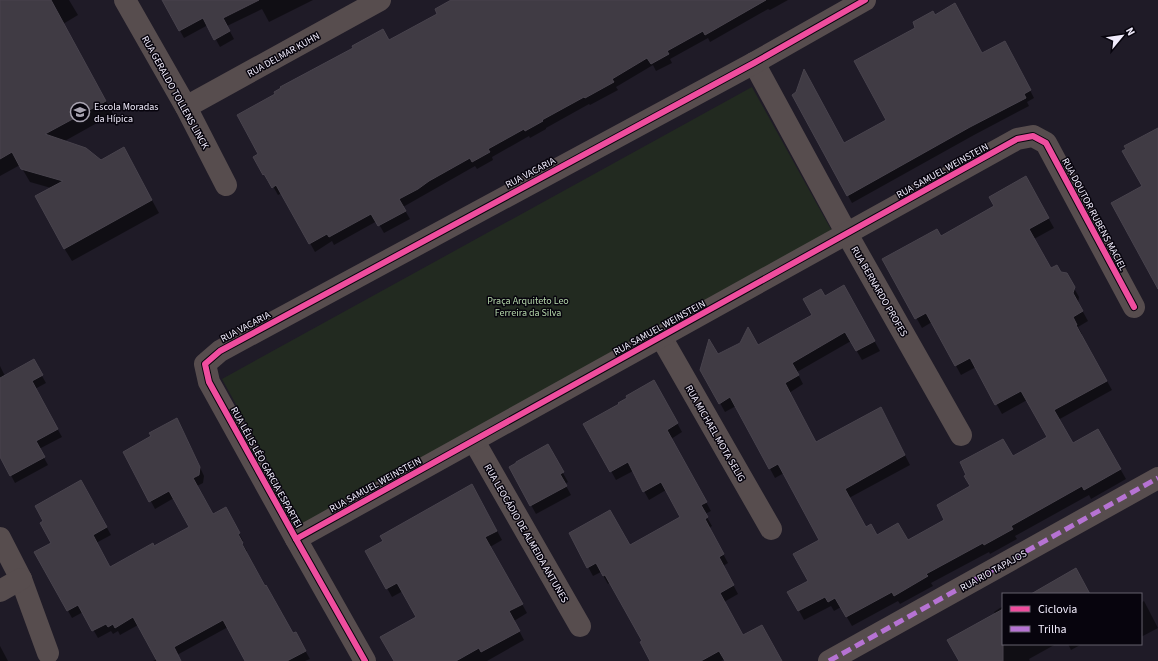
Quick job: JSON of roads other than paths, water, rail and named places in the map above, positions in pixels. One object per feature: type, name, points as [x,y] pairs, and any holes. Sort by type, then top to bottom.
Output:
[{"type":"street","name":"RUA GERALDO TOLLENS LINCK","points":[[125,0],[186,107],[226,185]]},
{"type":"street","name":"RUA DELMAR KUHN","points":[[186,107],[380,0]]},
{"type":"street","name":"RUA VACARIA","points":[[206,364],[220,351],[754,63],[865,0]]},
{"type":"street","name":"RUA BERNARDO PROFES","points":[[754,63],[847,234],[962,435]]},
{"type":"street","name":"RUA SAMUEL WEINSTEIN","points":[[296,539],[1017,139],[1032,136]]},
{"type":"street","name":"RUA DOUTOR RUBENS MACIEL","points":[[1032,136],[1046,143],[1134,307]]},
{"type":"street","name":"RUA MICHAEL MOTA SELIG","points":[[662,337],[771,529]]},
{"type":"street","name":"RUA LÉLIS LÉO GARCIA ESPARTEI","points":[[206,364],[209,382],[365,661]]},
{"type":"street","name":"RUA LEOCÁDIO DE ALMEIDA ANTUNES","points":[[474,441],[580,626]]},
{"type":"street","name":"RUA RIO TAPAJOS","points":[[828,661],[1158,478]]},
{"type":"street","points":[[0,538],[21,579],[48,653]]},
{"type":"street","points":[[0,591],[21,579]]},
{"type":"place","name":"Escola Moradas da Hípica","points":[[80,112]]},
{"type":"park label","name":"Praça Arquiteto Leo Ferreira da Silva","points":[[528,306]]}]
